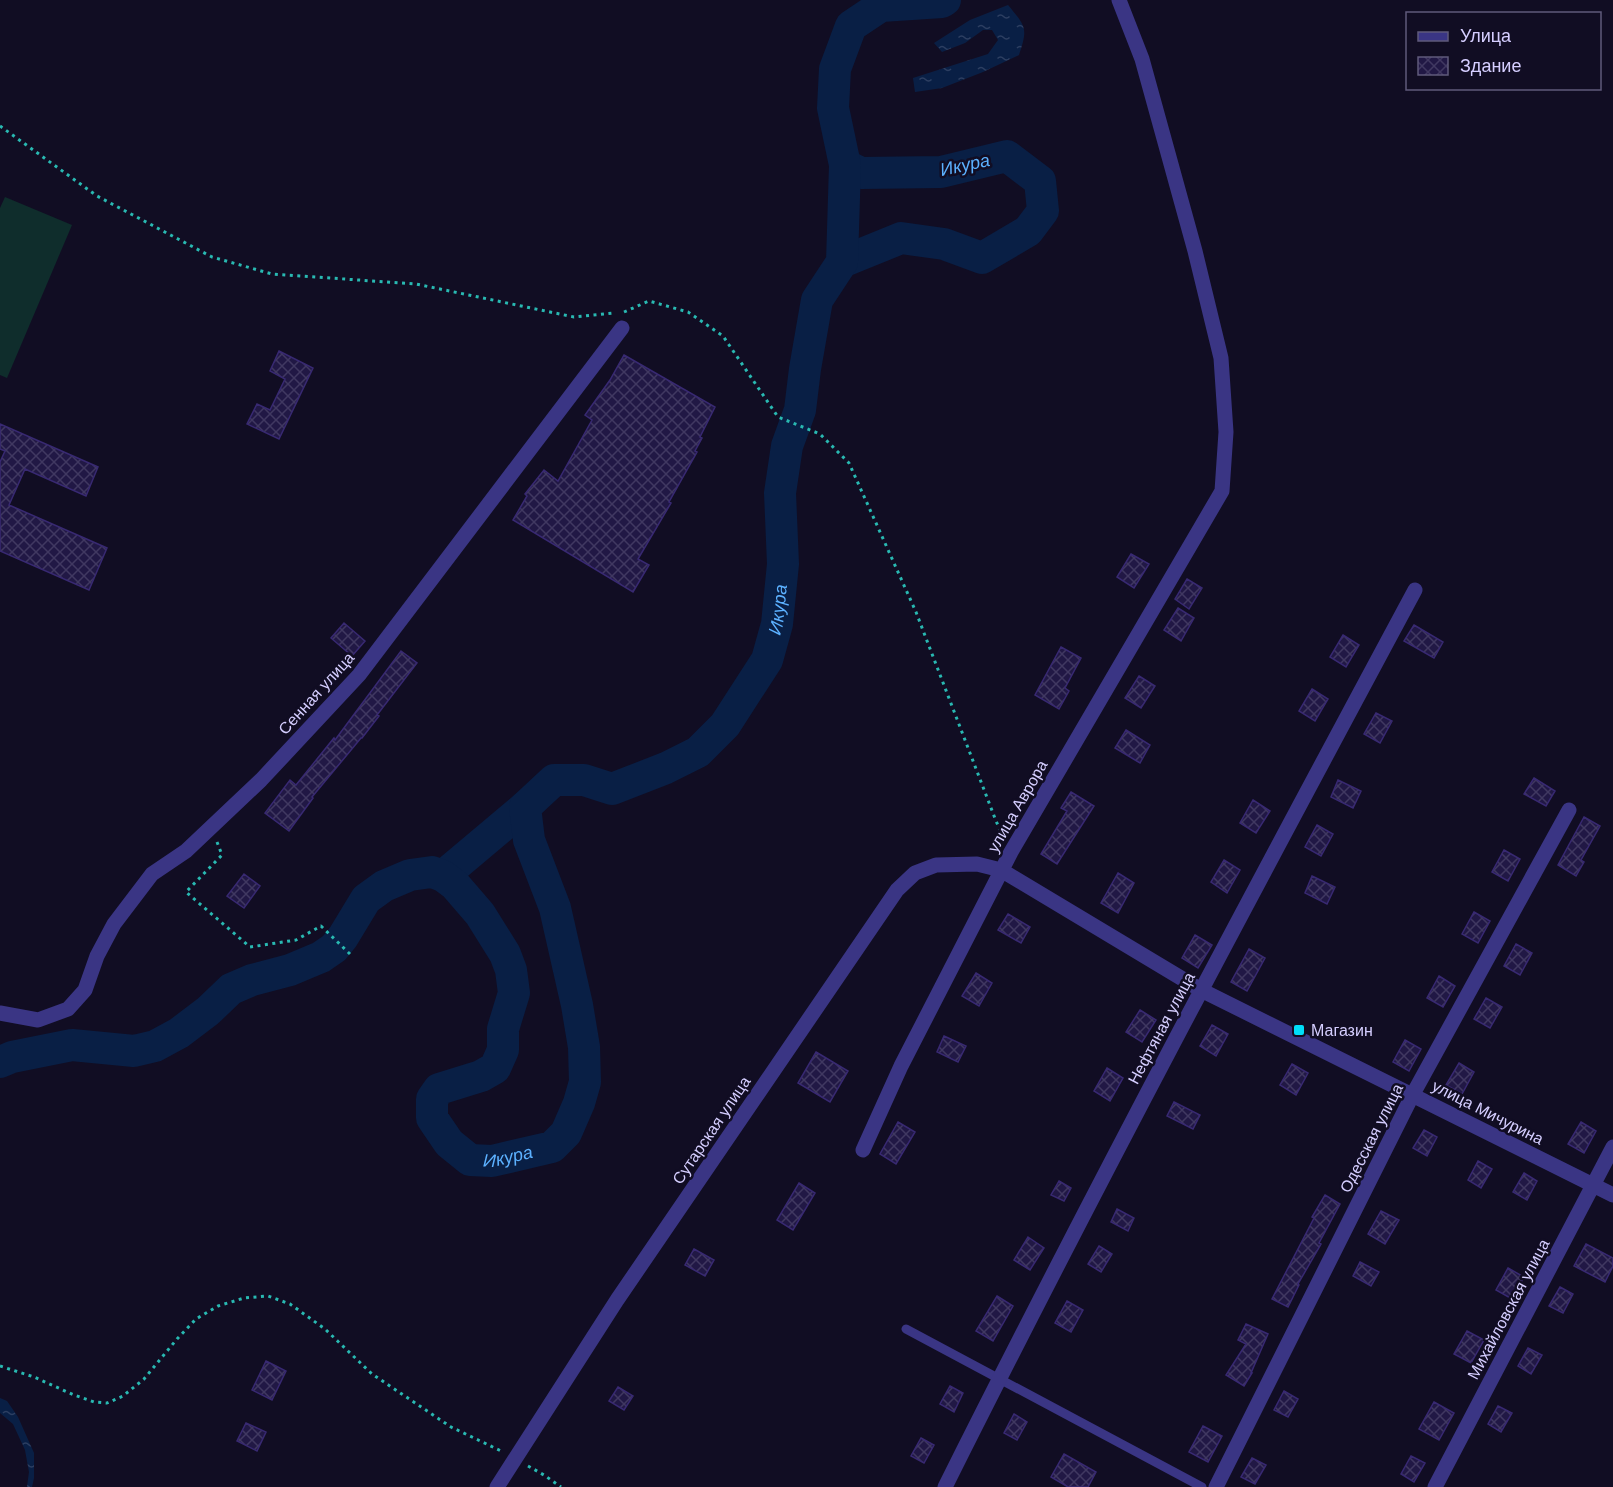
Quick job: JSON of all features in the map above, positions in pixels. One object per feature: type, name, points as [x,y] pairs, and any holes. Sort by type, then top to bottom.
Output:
[{"type":"street","name":"улица Аврора","points":[[863,1150],[901,1066],[1001,870],[1222,491],[1226,432],[1221,358],[1195,250],[1142,59],[1119,0]]},
{"type":"street","name":"Сенная улица","points":[[0,1013],[38,1020],[68,1010],[85,990],[97,956],[114,924],[152,874],[186,851],[261,780],[359,675],[621,328]]},
{"type":"street","name":"Нефтяная улица","points":[[945,1487],[999,1378],[1201,990],[1415,590]]},
{"type":"street","name":"Одесская улица","points":[[1216,1487],[1413,1094],[1569,810]]},
{"type":"street","name":"Сутарская улица","points":[[497,1487],[617,1300],[897,890],[915,873],[936,865],[977,864],[1001,870]]},
{"type":"street","name":"улица Мичурина","points":[[1001,870],[1201,990],[1613,1195]]},
{"type":"street","name":"Михайловская улица","points":[[1435,1487],[1613,1148]]},
{"type":"lane","points":[[906,1329],[1202,1487]]},
{"type":"path","points":[[0,126],[97,196],[212,257],[272,274],[416,284],[574,317],[624,312],[649,301],[688,312],[723,336],[778,417],[820,434],[849,463],[916,612],[996,821],[1011,852]]},
{"type":"path","points":[[210,828],[222,855],[186,892],[250,947],[296,940],[321,926],[350,954]]},
{"type":"path","points":[[0,1366],[34,1377],[94,1402],[107,1403],[123,1396],[144,1379],[196,1319],[218,1306],[244,1298],[268,1296],[290,1304],[307,1316],[325,1329],[372,1374],[452,1428],[515,1459],[561,1487]]},
{"type":"green space","points":[[5,197],[72,225],[7,378],[0,375],[0,208]]},
{"type":"water","points":[[1008,5],[1024,28],[1024,39],[1019,55],[942,88],[915,92],[913,78],[988,54],[998,40],[992,30],[983,30],[965,43],[942,52],[934,43],[970,20]]},
{"type":"water","points":[[0,1398],[7,1401],[18,1417],[34,1453],[32,1487],[27,1487],[29,1472],[25,1450],[13,1424],[0,1413]]},
{"type":"building","points":[[279,351],[313,368],[279,439],[247,424],[257,404],[270,410],[285,379],[270,371]]},
{"type":"building","points":[[624,355],[715,407],[700,437],[702,438],[695,451],[697,452],[669,502],[671,503],[638,559],[649,565],[633,592],[513,520],[527,496],[525,494],[544,470],[558,481],[592,420],[585,415],[610,380]]},
{"type":"building","points":[[0,424],[98,467],[86,496],[25,469],[9,505],[107,548],[89,590],[0,551],[0,462],[5,451],[0,449]]},
{"type":"building","points":[[1131,554],[1149,564],[1134,588],[1117,577]]},
{"type":"building","points":[[1187,579],[1202,588],[1189,609],[1175,599]]},
{"type":"building","points":[[1178,608],[1194,618],[1181,641],[1164,630]]},
{"type":"building","points":[[344,623],[365,641],[352,656],[331,638]]},
{"type":"building","points":[[1414,625],[1443,642],[1434,658],[1404,641]]},
{"type":"building","points":[[1343,635],[1359,645],[1346,667],[1330,657]]},
{"type":"building","points":[[1061,647],[1081,658],[1065,688],[1069,691],[1059,709],[1035,695]]},
{"type":"building","points":[[401,651],[417,663],[362,738],[312,797],[289,831],[265,813],[290,780],[296,785],[334,738],[335,740]]},
{"type":"building","points":[[1139,676],[1155,686],[1141,708],[1125,698]]},
{"type":"building","points":[[1312,689],[1328,699],[1315,721],[1299,711]]},
{"type":"building","points":[[1376,713],[1392,721],[1380,743],[1364,734]]},
{"type":"building","points":[[1126,730],[1150,745],[1140,763],[1115,748]]},
{"type":"building","points":[[1534,778],[1555,791],[1546,806],[1524,794]]},
{"type":"building","points":[[1338,780],[1361,791],[1353,808],[1331,797]]},
{"type":"building","points":[[1071,792],[1094,806],[1057,864],[1041,854],[1067,811],[1061,808]]},
{"type":"building","points":[[1253,800],[1270,811],[1256,833],[1240,823]]},
{"type":"building","points":[[1584,817],[1600,826],[1581,860],[1584,862],[1576,876],[1558,865]]},
{"type":"building","points":[[1317,825],[1333,834],[1321,856],[1305,847]]},
{"type":"building","points":[[1504,850],[1520,859],[1508,881],[1492,872]]},
{"type":"building","points":[[1224,860],[1240,870],[1227,893],[1211,882]]},
{"type":"building","points":[[1118,873],[1134,883],[1118,913],[1101,903]]},
{"type":"building","points":[[244,874],[260,886],[244,908],[227,896]]},
{"type":"building","points":[[1312,876],[1335,887],[1327,904],[1305,893]]},
{"type":"building","points":[[1474,912],[1490,921],[1478,943],[1462,934]]},
{"type":"building","points":[[1008,914],[1030,927],[1021,943],[998,930]]},
{"type":"building","points":[[1195,935],[1212,945],[1198,968],[1182,958]]},
{"type":"building","points":[[1516,944],[1532,953],[1520,975],[1504,966]]},
{"type":"building","points":[[1249,949],[1265,958],[1247,991],[1231,982]]},
{"type":"building","points":[[976,973],[992,983],[979,1006],[962,996]]},
{"type":"building","points":[[1439,976],[1455,986],[1443,1007],[1427,998]]},
{"type":"building","points":[[1486,998],[1502,1007],[1490,1028],[1474,1019]]},
{"type":"building","points":[[1140,1010],[1156,1020],[1142,1042],[1126,1032]]},
{"type":"building","points":[[1212,1025],[1228,1034],[1216,1056],[1200,1046]]},
{"type":"building","points":[[944,1036],[966,1046],[958,1062],[937,1052]]},
{"type":"building","points":[[1405,1040],[1421,1049],[1409,1071],[1393,1062]]},
{"type":"building","points":[[816,1052],[848,1071],[830,1102],[798,1083]]},
{"type":"building","points":[[1459,1063],[1474,1072],[1462,1094],[1446,1085]]},
{"type":"building","points":[[1292,1064],[1308,1073],[1296,1095],[1280,1085]]},
{"type":"building","points":[[1107,1068],[1123,1078],[1110,1101],[1094,1091]]},
{"type":"building","points":[[1174,1102],[1200,1115],[1193,1129],[1167,1116]]},
{"type":"building","points":[[898,1122],[915,1132],[896,1164],[880,1154]]},
{"type":"building","points":[[1581,1122],[1596,1131],[1584,1153],[1568,1144]]},
{"type":"building","points":[[1424,1130],[1437,1137],[1427,1156],[1413,1148]]},
{"type":"building","points":[[1478,1161],[1492,1169],[1481,1188],[1468,1180]]},
{"type":"building","points":[[1524,1173],[1537,1181],[1527,1200],[1513,1192]]},
{"type":"building","points":[[1059,1181],[1071,1188],[1064,1201],[1051,1195]]},
{"type":"building","points":[[799,1183],[815,1193],[793,1230],[777,1220]]},
{"type":"building","points":[[1325,1195],[1340,1204],[1288,1307],[1272,1299]]},
{"type":"building","points":[[1117,1209],[1134,1218],[1128,1231],[1111,1222]]},
{"type":"building","points":[[1381,1211],[1399,1220],[1385,1244],[1368,1234]]},
{"type":"building","points":[[1028,1237],[1044,1248],[1030,1270],[1014,1260]]},
{"type":"building","points":[[1586,1244],[1613,1258],[1613,1266],[1605,1282],[1574,1266]]},
{"type":"building","points":[[1099,1246],[1112,1254],[1101,1272],[1088,1264]]},
{"type":"building","points":[[694,1249],[714,1260],[705,1276],[685,1265]]},
{"type":"building","points":[[1360,1262],[1379,1272],[1371,1286],[1353,1276]]},
{"type":"building","points":[[1508,1268],[1524,1277],[1512,1299],[1496,1290]]},
{"type":"building","points":[[1560,1287],[1573,1294],[1563,1313],[1549,1306]]},
{"type":"building","points":[[997,1296],[1013,1306],[993,1341],[976,1331]]},
{"type":"building","points":[[1067,1301],[1083,1310],[1071,1332],[1055,1323]]},
{"type":"building","points":[[1246,1324],[1268,1334],[1252,1373],[1244,1386],[1226,1375],[1246,1344],[1238,1340]]},
{"type":"building","points":[[1467,1331],[1484,1340],[1471,1363],[1454,1354]]},
{"type":"building","points":[[1528,1348],[1542,1355],[1531,1374],[1518,1366]]},
{"type":"building","points":[[266,1361],[286,1371],[272,1400],[252,1390]]},
{"type":"building","points":[[950,1386],[963,1393],[954,1412],[940,1404]]},
{"type":"building","points":[[618,1387],[633,1396],[624,1410],[609,1401]]},
{"type":"building","points":[[1284,1391],[1298,1399],[1288,1417],[1274,1410]]},
{"type":"building","points":[[1434,1402],[1454,1413],[1439,1440],[1419,1429]]},
{"type":"building","points":[[1498,1406],[1512,1413],[1501,1432],[1488,1424]]},
{"type":"building","points":[[1014,1414],[1027,1422],[1017,1440],[1004,1433]]},
{"type":"building","points":[[246,1423],[266,1432],[257,1451],[237,1441]]},
{"type":"building","points":[[1203,1426],[1222,1436],[1208,1462],[1189,1452]]},
{"type":"building","points":[[921,1438],[934,1445],[924,1463],[911,1456]]},
{"type":"building","points":[[1064,1454],[1096,1472],[1088,1487],[1068,1487],[1051,1477]]},
{"type":"building","points":[[1411,1456],[1425,1463],[1414,1482],[1401,1474]]},
{"type":"building","points":[[1252,1458],[1266,1465],[1255,1484],[1241,1477]]},
{"type":"waterway","name":"Икура","points":[[0,1062],[12,1057],[72,1045],[134,1051],[155,1046],[179,1033],[208,1011],[231,989],[252,980],[290,970],[321,957],[334,948],[366,899],[384,886],[410,875],[432,872],[443,876],[455,885],[480,914],[505,954],[511,970],[514,993],[503,1029],[503,1050],[495,1068],[481,1076],[439,1089],[432,1099],[432,1118],[449,1143],[470,1160],[492,1161],[552,1147],[566,1133],[585,1082],[584,1047],[555,908],[529,840],[525,807],[554,780],[584,780],[612,789],[666,768],[698,752],[725,725],[767,660],[777,624],[783,564],[780,493],[787,446],[800,410],[817,300],[842,262],[845,165],[833,108],[835,69],[851,26],[881,6],[945,0]]},
{"type":"waterway","name":"Икура","points":[[842,262],[901,238],[944,244],[982,258],[1028,231],[1043,211],[1040,181],[1007,156],[941,172],[861,173],[845,165]]},
{"type":"waterway","name":"Икура","points":[[443,876],[525,807]]},
{"type":"place","name":"Магазин","points":[[1299,1030]]}]
